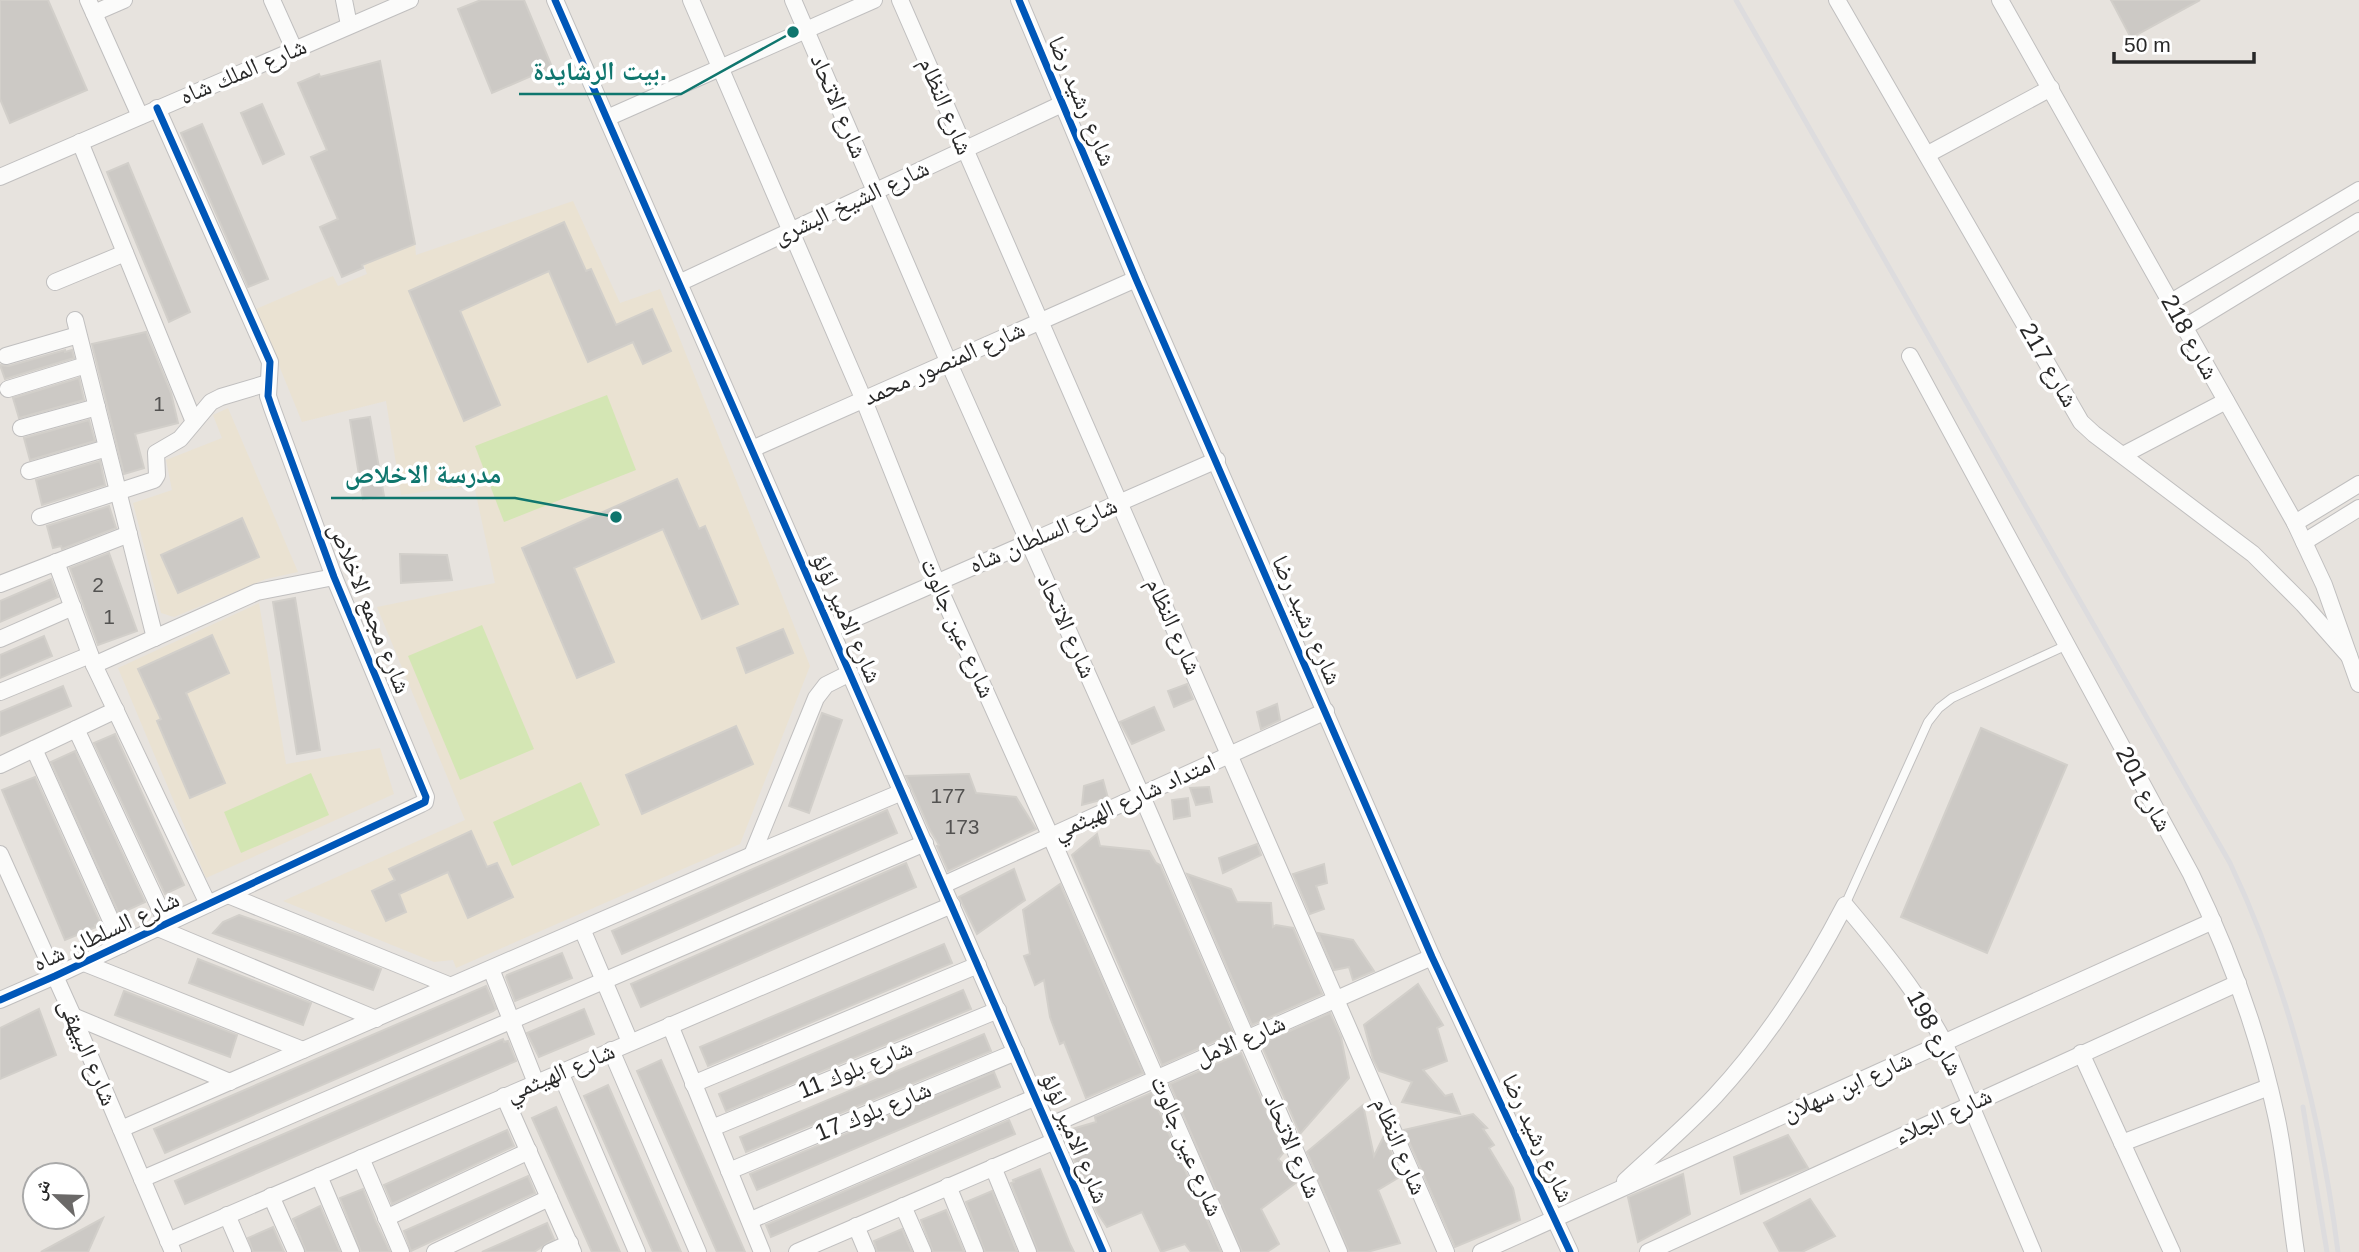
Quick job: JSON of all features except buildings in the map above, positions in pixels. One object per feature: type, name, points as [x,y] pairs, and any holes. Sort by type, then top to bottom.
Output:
[{"type":"street","points":[[124,0],[91,6],[140,116]]},
{"type":"street","points":[[272,0],[294,49]]},
{"type":"street","points":[[344,0],[349,25]]},
{"type":"street","name":"شارع الملك شاه","points":[[0,177],[410,0]]},
{"type":"street","name":"شارع الامير لؤلؤ","points":[[555,0],[1103,1252]]},
{"type":"street","name":"شارع عين جالوت","points":[[691,0],[863,398],[936,581],[1157,1076],[1232,1252]]},
{"type":"street","name":"شارع الاتحاد","points":[[793,0],[948,361],[1141,794],[1339,1252]]},
{"type":"street","points":[[607,118],[874,0]]},
{"type":"street","name":"شارع النظام","points":[[900,0],[1446,1252]]},
{"type":"street","name":"شارع رشيد رضا","points":[[1019,0],[1136,279],[1432,957],[1570,1252]]},
{"type":"street","name":"شارع 217","points":[[1837,0],[2081,422],[2276,575],[2349,656]]},
{"type":"street","name":"شارع 218","points":[[2000,0],[2295,523],[2324,585],[2359,684]]},
{"type":"street","points":[[1928,154],[2051,88]]},
{"type":"street","name":"شارع الشيخ البشرى","points":[[679,283],[1062,104]]},
{"type":"street","name":"شارع مجمع الاخلاص","points":[[157,108],[270,362],[268,383],[272,408],[334,577],[426,797],[425,802],[228,895]]},
{"type":"street","points":[[80,142],[194,422]]},
{"type":"street","points":[[2171,302],[2359,190]]},
{"type":"street","points":[[2185,327],[2359,221]]},
{"type":"street","points":[[55,282],[125,253]]},
{"type":"street","name":"شارع المنصور محمد","points":[[752,449],[1136,279]]},
{"type":"street","points":[[6,356],[76,327],[155,638]]},
{"type":"street","name":"شارع 201","points":[[1910,356],[2213,921],[2238,983],[2277,1116],[2295,1252]]},
{"type":"street","points":[[8,389],[86,365]]},
{"type":"street","points":[[40,517],[156,478],[156,453],[180,439],[204,410],[221,397],[268,383]]},
{"type":"street","points":[[2123,455],[2226,401]]},
{"type":"street","points":[[22,428],[97,407]]},
{"type":"street","points":[[29,471],[107,448]]},
{"type":"street","name":"شارع السلطان شاه","points":[[831,629],[1217,460]]},
{"type":"street","points":[[2295,523],[2359,484]]},
{"type":"street","points":[[2304,542],[2359,508]]},
{"type":"street","points":[[0,584],[129,534]]},
{"type":"street","points":[[56,562],[92,660],[208,904]]},
{"type":"street","points":[[0,692],[155,638],[257,592],[334,577]]},
{"type":"street","points":[[0,639],[73,607]]},
{"type":"street","points":[[752,855],[816,698],[826,685],[850,673]]},
{"type":"street","points":[[0,765],[116,710]]},
{"type":"street","name":"امتداد شارع الهيثمي","points":[[943,886],[1326,711]]},
{"type":"street","points":[[76,729],[163,926],[376,1019]]},
{"type":"street","points":[[34,749],[122,945]]},
{"type":"street","points":[[121,1129],[902,792]]},
{"type":"street","points":[[142,1179],[925,843]]},
{"type":"street","name":"شارع البيهقى","points":[[0,854],[73,1016],[170,1246]]},
{"type":"street","points":[[228,895],[451,986]]},
{"type":"street","name":"شارع السلطان شاه","points":[[0,1000],[228,895]]},
{"type":"street","name":"شارع الهيثمي","points":[[170,1246],[227,1215],[952,905]]},
{"type":"street","points":[[1614,1191],[1682,1129],[1745,1061],[1800,986],[1845,905]]},
{"type":"street","name":"شارع 198","points":[[1845,905],[1907,981],[1930,1015],[2034,1252]]},
{"type":"street","name":"شارع ابن سهلان","points":[[1481,1252],[2213,921]]},
{"type":"street","points":[[582,929],[630,1042]]},
{"type":"street","name":"شارع الامل","points":[[808,1250],[856,1226],[993,1167],[1157,1076],[1432,957]]},
{"type":"street","points":[[84,963],[303,1050]]},
{"type":"street","points":[[693,1084],[978,965]]},
{"type":"street","points":[[491,969],[536,1083]]},
{"type":"street","name":"شارع الجلاء","points":[[1648,1252],[2238,983]]},
{"type":"street","name":"شارع بلوك 11","points":[[712,1128],[998,1010]]},
{"type":"street","points":[[73,1016],[230,1082]]},
{"type":"street","points":[[670,1025],[762,1252]]},
{"type":"street","points":[[611,1050],[698,1252]]},
{"type":"street","name":"شارع بلوك 17","points":[[729,1171],[1016,1052]]},
{"type":"street","points":[[2081,1053],[2172,1252]]},
{"type":"street","points":[[560,1072],[637,1252]]},
{"type":"street","points":[[2122,1143],[2269,1087]]},
{"type":"street","points":[[504,1096],[571,1248],[550,1252]]},
{"type":"street","points":[[751,1220],[1036,1097]]},
{"type":"street","points":[[386,1218],[529,1151]]},
{"type":"street","points":[[361,1158],[401,1252]]},
{"type":"street","points":[[993,1167],[1028,1252]]},
{"type":"street","points":[[319,1176],[351,1252]]},
{"type":"street","points":[[948,1186],[975,1252]]},
{"type":"street","points":[[271,1196],[296,1252]]},
{"type":"street","points":[[435,1252],[550,1198]]},
{"type":"street","points":[[904,1206],[922,1252]]},
{"type":"street","points":[[227,1215],[243,1252]]},
{"type":"street","points":[[856,1226],[867,1252]]},
{"type":"lane","points":[[1845,905],[1928,722],[1939,708],[1952,698],[2067,645]]},
{"type":"shaded area","points":[[573,201],[620,303],[660,289],[810,666],[740,844],[456,968],[453,960],[434,962],[283,901],[465,820],[377,607],[495,583],[474,485],[401,495],[386,401],[302,422],[256,309],[333,276],[338,286],[367,274],[364,265],[415,244],[416,255]]},
{"type":"shaded area","points":[[228,408],[298,572],[266,579],[174,617],[161,613],[133,503],[172,490],[166,460],[222,438],[213,415]]},
{"type":"shaded area","points":[[259,603],[286,764],[380,748],[394,794],[206,878],[118,668]]},
{"type":"green space","points":[[607,395],[636,470],[504,522],[475,446]]},
{"type":"green space","points":[[482,625],[534,749],[460,780],[408,656]]},
{"type":"green space","points":[[311,773],[329,815],[241,853],[224,812]]},
{"type":"green space","points":[[581,782],[600,825],[512,866],[493,822]]},
{"type":"railway","points":[[1736,0],[2230,863],[2269,957],[2300,1053],[2322,1152],[2338,1252]]},
{"type":"railway","points":[[2303,1107],[2327,1252]]},
{"type":"cycle path","points":[[555,0],[1103,1252]]},
{"type":"cycle path","points":[[1019,0],[1136,279],[1432,957],[1570,1252]]},
{"type":"cycle path","points":[[0,1000],[421,804],[426,797],[334,577],[272,408],[268,396],[270,362],[157,108]]},
{"type":"place","name":"بيت الرشايدة.","points":[[793,32]]},
{"type":"place","name":"مدرسة الاخلاص","points":[[616,517]]}]
